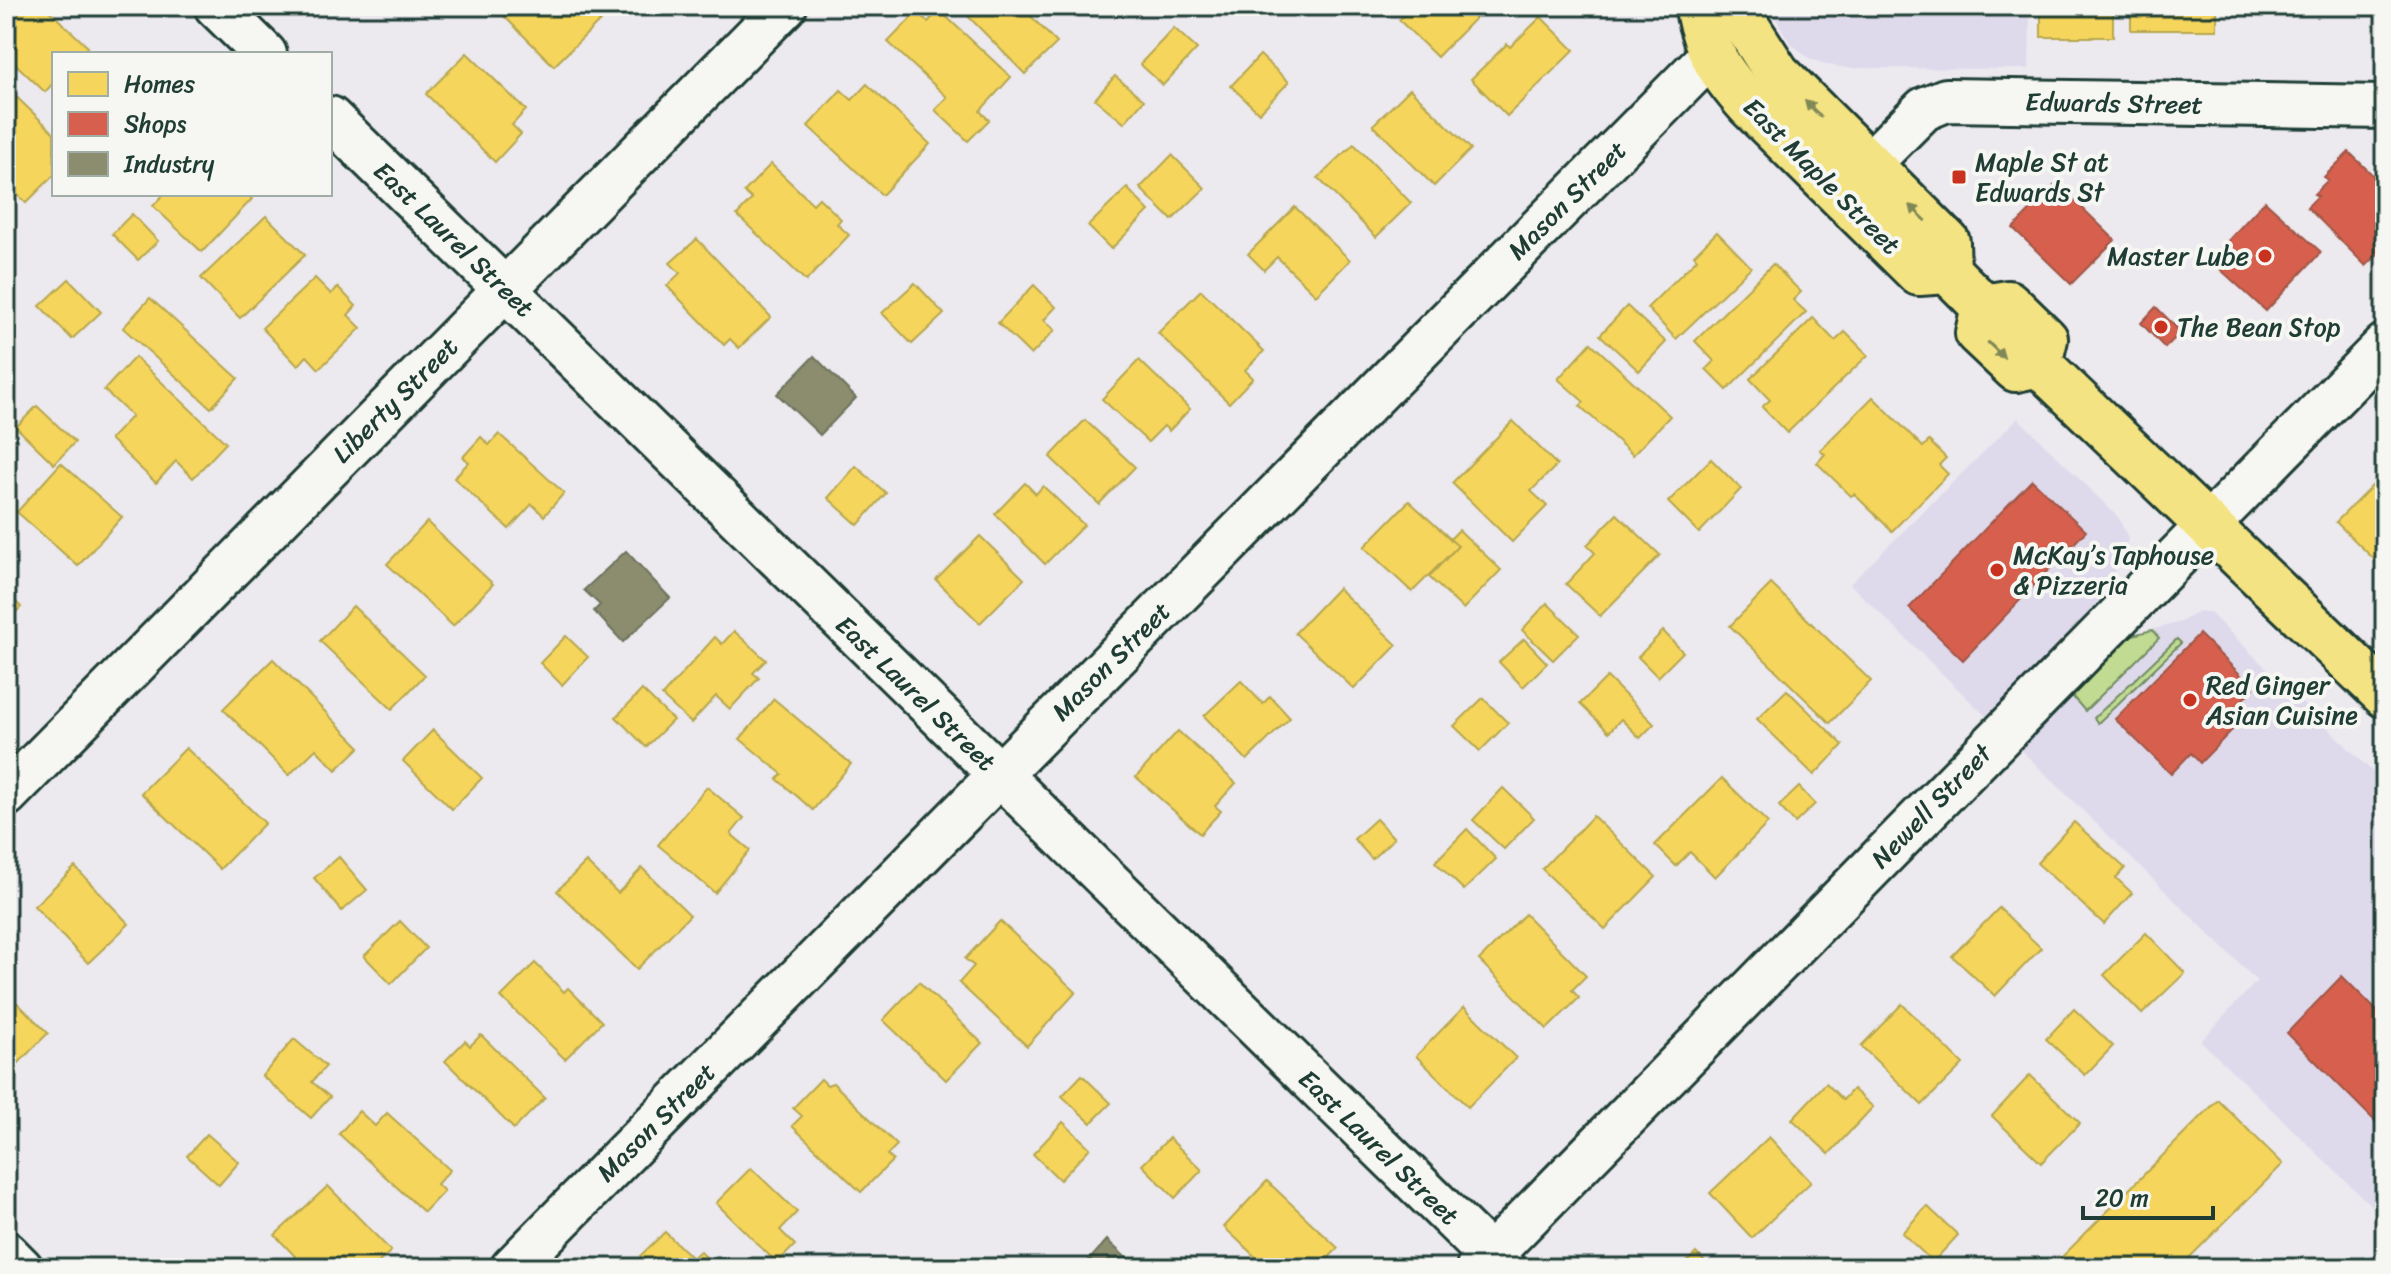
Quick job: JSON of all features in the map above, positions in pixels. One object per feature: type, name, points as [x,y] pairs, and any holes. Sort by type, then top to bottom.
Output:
[{"type":"main road","name":"East Maple Street","points":[[1697,23],[1729,82],[1749,105],[1919,273],[1948,271],[1947,242],[1777,73],[1747,24]]},
{"type":"main road","points":[[1948,271],[1984,307],[2008,303],[2045,339],[2039,364],[2385,695]]},
{"type":"street","points":[[216,6],[263,52]]},
{"type":"street","name":"Liberty Street","points":[[6,795],[785,6]]},
{"type":"street","name":"Mason Street","points":[[512,1268],[1000,774],[1697,23]]},
{"type":"street","name":"Edwards Street","points":[[1869,164],[1924,109],[1946,100],[2385,107]]},
{"type":"street","name":"East Laurel Street","points":[[332,120],[1000,774],[1490,1264]]},
{"type":"street","name":"Newell Street","points":[[1490,1264],[2385,345]]},
{"type":"street","points":[[6,1253],[21,1268]]},
{"type":"shaded area","points":[[1774,6],[2030,6],[2029,69],[1847,68],[1828,65],[1809,58],[1790,43],[1775,17]]},
{"type":"shaded area","points":[[2018,418],[2118,517],[2128,538],[2125,553],[2115,569],[2105,613],[1995,725],[1850,584]]},
{"type":"shaded area","points":[[2199,611],[2210,613],[2385,784],[2385,1219],[2201,1041],[2257,981],[2020,749],[2129,636],[2181,622]]},
{"type":"green space","points":[[2152,630],[2159,638],[2085,711],[2072,696],[2129,636]]},
{"type":"green space","points":[[2177,639],[2181,643],[2098,723],[2094,718]]},
{"type":"building: Homes","points":[[6,6],[44,6],[88,47],[83,52],[52,52],[52,84],[45,92],[6,55]]},
{"type":"building: Homes","points":[[494,6],[589,6],[602,19],[554,66]]},
{"type":"building: Homes","points":[[958,6],[1021,6],[1057,43],[1025,74]]},
{"type":"building: Homes","points":[[1413,6],[1487,6],[1437,57],[1399,20]]},
{"type":"building: Homes","points":[[2041,6],[2113,6],[2113,37],[2041,37]]},
{"type":"building: Homes","points":[[2131,6],[2217,6],[2217,30],[2131,30]]},
{"type":"building: Homes","points":[[939,10],[1011,77],[980,111],[989,120],[968,141],[935,110],[947,97],[888,42],[917,12],[928,22]]},
{"type":"building: Homes","points":[[1541,17],[1574,50],[1507,116],[1471,79]]},
{"type":"building: Homes","points":[[1174,28],[1197,49],[1163,85],[1140,64]]},
{"type":"building: Homes","points":[[467,53],[526,110],[512,125],[521,134],[495,162],[426,94]]},
{"type":"building: Homes","points":[[1260,55],[1289,82],[1259,113],[1231,86]]},
{"type":"building: Homes","points":[[1115,76],[1144,100],[1124,123],[1095,99]]},
{"type":"building: Homes","points":[[867,84],[930,144],[882,195],[808,126],[841,90],[852,100]]},
{"type":"building: Homes","points":[[6,87],[52,131],[52,177],[26,203],[6,184]]},
{"type":"building: Homes","points":[[1410,89],[1471,149],[1434,186],[1373,125]]},
{"type":"building: Homes","points":[[1354,144],[1411,203],[1376,237],[1318,178]]},
{"type":"building: Homes","points":[[1172,155],[1205,188],[1172,220],[1140,188]]},
{"type":"building: Homes","points":[[771,164],[813,204],[819,198],[841,219],[837,224],[849,235],[806,281],[737,215],[752,199],[744,192]]},
{"type":"building: Homes","points":[[1127,188],[1149,211],[1111,249],[1088,226]]},
{"type":"building: Homes","points":[[162,196],[249,196],[252,199],[202,252],[153,206]]},
{"type":"building: Homes","points":[[1295,207],[1350,260],[1316,295],[1277,257],[1264,270],[1248,254]]},
{"type":"building: Homes","points":[[132,214],[158,241],[138,260],[112,234]]},
{"type":"building: Homes","points":[[266,216],[305,255],[240,318],[201,278]]},
{"type":"building: Homes","points":[[1717,232],[1751,267],[1676,339],[1647,308],[1697,259],[1694,255]]},
{"type":"building: Homes","points":[[697,239],[771,317],[739,348],[730,339],[724,345],[667,286],[680,273],[670,263]]},
{"type":"building: Homes","points":[[1773,264],[1801,292],[1793,300],[1806,312],[1727,390],[1706,369],[1714,361],[1695,341]]},
{"type":"building: Homes","points":[[315,278],[331,294],[338,287],[356,306],[348,315],[361,328],[319,369],[307,356],[298,366],[262,328]]},
{"type":"building: Homes","points":[[69,279],[101,312],[72,339],[40,306]]},
{"type":"building: Homes","points":[[915,283],[944,314],[912,344],[882,313]]},
{"type":"building: Homes","points":[[1034,285],[1056,307],[1044,320],[1055,330],[1031,355],[998,323]]},
{"type":"building: Homes","points":[[1201,290],[1264,351],[1245,370],[1253,378],[1229,403],[1158,333]]},
{"type":"building: Homes","points":[[150,298],[238,378],[211,408],[123,328]]},
{"type":"building: Homes","points":[[1627,306],[1666,342],[1639,371],[1600,335]]},
{"type":"building: Homes","points":[[1813,318],[1835,341],[1845,332],[1868,355],[1787,433],[1762,407],[1770,400],[1750,379]]},
{"type":"building: Homes","points":[[1591,343],[1670,416],[1633,455],[1580,406],[1584,402],[1558,379]]},
{"type":"building: Homes","points":[[135,357],[226,443],[193,478],[176,461],[156,483],[110,439],[132,416],[104,390]]},
{"type":"building: Homes","points":[[1139,360],[1190,409],[1169,431],[1164,426],[1148,442],[1102,399]]},
{"type":"building: Homes","points":[[1873,397],[1923,447],[1929,441],[1946,458],[1939,465],[1948,474],[1892,531],[1817,463],[1825,454],[1820,450]]},
{"type":"building: Homes","points":[[37,406],[75,442],[54,464],[16,427]]},
{"type":"building: Homes","points":[[1085,420],[1135,467],[1099,504],[1050,457]]},
{"type":"building: Homes","points":[[1513,421],[1557,465],[1531,491],[1547,506],[1512,542],[1452,483]]},
{"type":"building: Homes","points":[[499,434],[564,493],[544,516],[532,504],[509,529],[454,478],[469,462],[463,457],[481,437],[489,445]]},
{"type":"building: Homes","points":[[1711,459],[1741,489],[1699,533],[1668,502]]},
{"type":"building: Homes","points":[[61,463],[122,517],[78,566],[17,512]]},
{"type":"building: Homes","points":[[856,466],[886,493],[858,525],[828,498]]},
{"type":"building: Homes","points":[[2385,473],[2385,570],[2336,522]]},
{"type":"building: Homes","points":[[1025,483],[1036,494],[1043,486],[1084,525],[1045,564],[995,514]]},
{"type":"building: Homes","points":[[1409,501],[1458,546],[1412,592],[1364,547]]},
{"type":"building: Homes","points":[[1617,514],[1660,555],[1600,616],[1566,584],[1595,553],[1587,545]]},
{"type":"building: Homes","points":[[427,522],[493,584],[453,626],[387,564]]},
{"type":"building: Homes","points":[[1459,530],[1501,570],[1463,609],[1429,577],[1458,546],[1450,539]]},
{"type":"building: Homes","points":[[980,536],[1024,579],[980,623],[936,580]]},
{"type":"building: Homes","points":[[1771,584],[1871,681],[1830,723],[1730,626]]},
{"type":"building: Homes","points":[[1338,588],[1397,645],[1354,689],[1295,633]]},
{"type":"building: Homes","points":[[6,592],[21,607],[6,622]]},
{"type":"building: Homes","points":[[1547,603],[1579,634],[1553,660],[1522,630]]},
{"type":"building: Homes","points":[[353,606],[425,675],[392,709],[320,641]]},
{"type":"building: Homes","points":[[734,631],[766,660],[753,673],[759,678],[730,709],[716,696],[691,723],[662,696],[715,637],[722,644]]},
{"type":"building: Homes","points":[[1663,631],[1683,652],[1658,677],[1638,657]]},
{"type":"building: Homes","points":[[566,636],[588,657],[562,685],[540,663]]},
{"type":"building: Homes","points":[[1524,639],[1547,663],[1523,687],[1499,662]]},
{"type":"building: Homes","points":[[273,659],[360,747],[336,770],[316,749],[289,775],[223,709]]},
{"type":"building: Homes","points":[[1607,677],[1654,724],[1640,738],[1621,719],[1609,732],[1580,704]]},
{"type":"building: Homes","points":[[1241,681],[1263,704],[1270,696],[1290,718],[1247,760],[1204,716]]},
{"type":"building: Homes","points":[[642,690],[673,720],[646,747],[616,717]]},
{"type":"building: Homes","points":[[1787,690],[1843,745],[1814,775],[1757,719]]},
{"type":"building: Homes","points":[[1483,698],[1508,723],[1480,751],[1454,726]]},
{"type":"building: Homes","points":[[774,699],[851,764],[813,810],[777,779],[782,774],[740,739]]},
{"type":"building: Homes","points":[[433,730],[482,778],[452,809],[403,761]]},
{"type":"building: Homes","points":[[1178,731],[1236,783],[1215,806],[1221,811],[1200,834],[1136,777]]},
{"type":"building: Homes","points":[[186,748],[265,823],[220,869],[141,793]]},
{"type":"building: Homes","points":[[1722,778],[1768,823],[1715,877],[1690,852],[1676,866],[1655,845]]},
{"type":"building: Homes","points":[[707,787],[744,818],[731,834],[750,850],[715,893],[658,845]]},
{"type":"building: Homes","points":[[1799,787],[1815,804],[1795,823],[1779,806]]},
{"type":"building: Homes","points":[[1503,788],[1534,818],[1504,849],[1473,820]]},
{"type":"building: Homes","points":[[1593,816],[1656,877],[1605,929],[1542,869]]},
{"type":"building: Homes","points":[[1376,819],[1394,838],[1372,859],[1354,839]]},
{"type":"building: Homes","points":[[2074,822],[2125,868],[2116,878],[2132,893],[2104,924],[2037,863]]},
{"type":"building: Homes","points":[[1467,829],[1496,859],[1464,890],[1435,862]]},
{"type":"building: Homes","points":[[339,857],[367,890],[342,911],[314,878]]},
{"type":"building: Homes","points":[[586,862],[618,893],[642,868],[690,915],[637,969],[557,891]]},
{"type":"building: Homes","points":[[75,867],[129,924],[88,963],[34,906]]},
{"type":"building: Homes","points":[[1999,908],[2041,948],[1995,996],[1952,956]]},
{"type":"building: Homes","points":[[1525,914],[1586,976],[1572,990],[1579,998],[1547,1029],[1479,960]]},
{"type":"building: Homes","points":[[400,921],[426,948],[391,984],[364,956]]},
{"type":"building: Homes","points":[[1000,921],[1076,992],[1027,1046],[959,983],[974,966],[965,959]]},
{"type":"building: Homes","points":[[2146,933],[2185,973],[2142,1014],[2104,975]]},
{"type":"building: Homes","points":[[535,963],[564,992],[568,988],[602,1022],[565,1059],[501,997]]},
{"type":"building: Homes","points":[[919,982],[982,1043],[946,1080],[883,1020]]},
{"type":"building: Homes","points":[[6,992],[48,1033],[6,1076]]},
{"type":"building: Homes","points":[[1902,1004],[1963,1064],[1922,1105],[1861,1046]]},
{"type":"building: Homes","points":[[1464,1007],[1516,1058],[1468,1107],[1416,1056]]},
{"type":"building: Homes","points":[[2074,1009],[2113,1046],[2085,1075],[2046,1039]]},
{"type":"building: Homes","points":[[481,1035],[545,1098],[514,1129],[445,1061],[465,1041],[470,1046]]},
{"type":"building: Homes","points":[[294,1039],[326,1066],[312,1082],[330,1097],[311,1118],[262,1076]]},
{"type":"building: Homes","points":[[1082,1075],[1111,1103],[1091,1123],[1062,1096]]},
{"type":"building: Homes","points":[[2030,1075],[2080,1123],[2041,1163],[1992,1116]]},
{"type":"building: Homes","points":[[821,1079],[827,1085],[833,1083],[897,1145],[887,1155],[893,1160],[861,1192],[792,1126],[802,1116],[793,1108]]},
{"type":"building: Homes","points":[[1826,1083],[1843,1100],[1853,1089],[1873,1107],[1829,1154],[1792,1119]]},
{"type":"building: Homes","points":[[2218,1100],[2283,1164],[2179,1268],[2051,1268]]},
{"type":"building: Homes","points":[[359,1111],[375,1126],[387,1113],[450,1170],[437,1184],[444,1191],[424,1212],[339,1134]]},
{"type":"building: Homes","points":[[1063,1122],[1090,1148],[1060,1180],[1033,1154]]},
{"type":"building: Homes","points":[[207,1134],[239,1162],[219,1185],[187,1156]]},
{"type":"building: Homes","points":[[1769,1137],[1811,1182],[1752,1238],[1710,1193]]},
{"type":"building: Homes","points":[[1169,1138],[1202,1170],[1175,1198],[1142,1165]]},
{"type":"building: Homes","points":[[751,1168],[797,1212],[780,1230],[795,1245],[777,1263],[716,1203]]},
{"type":"building: Homes","points":[[1267,1181],[1338,1248],[1319,1268],[1267,1268],[1224,1227]]},
{"type":"building: Homes","points":[[328,1186],[391,1251],[373,1268],[306,1268],[275,1235]]},
{"type":"building: Homes","points":[[1927,1206],[1958,1235],[1933,1262],[1902,1233]]},
{"type":"building: Homes","points":[[665,1232],[692,1258],[700,1251],[717,1268],[648,1268],[650,1266],[640,1256]]},
{"type":"building: Homes","points":[[1696,1253],[1711,1268],[1681,1268]]},
{"type":"building: Shops","points":[[1815,6],[1960,6],[1960,11],[1815,9]]},
{"type":"building: Shops","points":[[2349,152],[2385,187],[2385,247],[2366,266],[2307,207],[2318,196],[2314,194],[2328,180],[2324,177]]},
{"type":"building: Shops","name":"Master Lube","points":[[2057,183],[2115,240],[2071,284],[2013,228]]},
{"type":"building: Shops","name":"Master Lube","points":[[2265,201],[2321,252],[2266,311],[2210,260]]},
{"type":"building: Shops","name":"The Bean Stop","points":[[2156,307],[2181,332],[2165,348],[2141,323]]},
{"type":"building: Shops","name":"McKay’s Taphouse & Pizzeria","points":[[2032,480],[2086,531],[1963,660],[1909,608]]},
{"type":"building: Shops","points":[[2199,634],[2254,688],[2225,717],[2235,727],[2200,763],[2191,753],[2171,774],[2115,719]]},
{"type":"building: Shops","points":[[2342,976],[2385,1017],[2385,1131],[2287,1033]]},
{"type":"building: Industry","points":[[814,356],[856,398],[820,435],[777,394]]},
{"type":"building: Industry","points":[[626,551],[670,598],[623,642],[594,611],[600,605],[584,590]]},
{"type":"building: Industry","points":[[1107,1240],[1137,1268],[1082,1268]]},
{"type":"place","name":"Maple St at Edwards St","points":[[1959,177]]},
{"type":"place","name":"Master Lube","points":[[2265,256]]},
{"type":"place","name":"The Bean Stop","points":[[2161,327]]},
{"type":"place","name":"McKay’s Taphouse & Pizzeria","points":[[1997,570]]},
{"type":"place","name":"Red Ginger Asian Cuisine","points":[[2190,700]]}]
